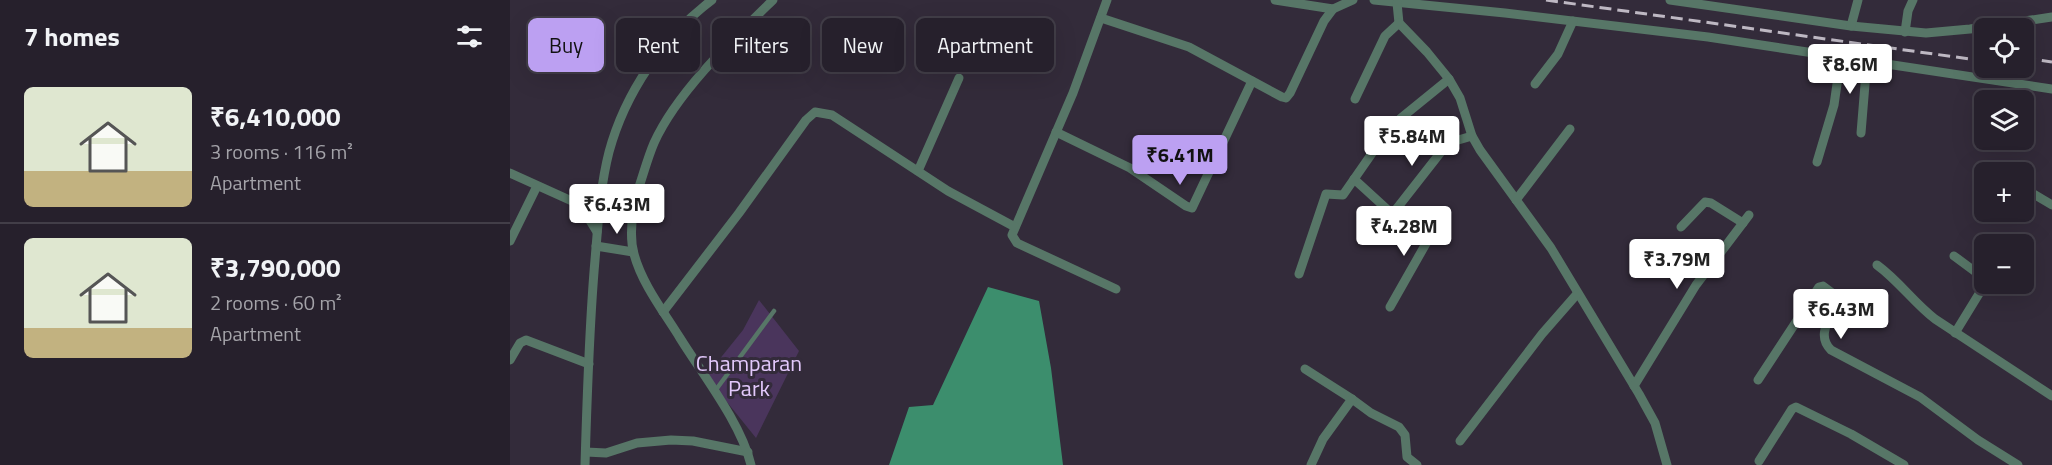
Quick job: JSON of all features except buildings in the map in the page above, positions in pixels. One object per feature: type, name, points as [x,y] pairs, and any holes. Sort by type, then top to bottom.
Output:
[{"type":"street","points":[[585,465],[597,232],[603,178],[609,151],[638,84],[657,56],[678,31],[712,0]]},
{"type":"street","points":[[751,465],[748,452],[734,424],[663,312],[638,266],[633,252],[632,218],[635,201],[655,142],[669,117],[688,91],[738,34],[773,0]]},
{"type":"street","points":[[1107,0],[1080,75],[1015,227],[1013,238],[1017,243],[1116,289]]},
{"type":"street","points":[[1275,0],[1333,9]]},
{"type":"street","points":[[1101,18],[1189,47],[1282,97],[1287,96],[1324,21],[1333,9],[1353,0]]},
{"type":"street","points":[[1374,0],[1708,37],[2052,88]]},
{"type":"street","points":[[1670,0],[1905,32],[1945,32],[2052,17]]},
{"type":"street","points":[[1739,10],[1743,0]]},
{"type":"street","points":[[1851,26],[1858,0]]},
{"type":"street","points":[[1905,32],[1908,10],[1913,0]]},
{"type":"street","points":[[1397,3],[1399,23],[1449,79],[1465,110],[1472,136],[1480,150],[1551,248],[1634,386],[1655,423],[1667,465]]},
{"type":"street","points":[[1535,84],[1558,54],[1573,21]]},
{"type":"street","points":[[1355,99],[1385,36],[1399,23]]},
{"type":"street","points":[[1817,162],[1834,105],[1841,56]]},
{"type":"street","points":[[1861,133],[1867,60]]},
{"type":"street","points":[[918,171],[959,78]]},
{"type":"street","points":[[1299,274],[1326,194],[1342,195],[1401,118],[1449,79]]},
{"type":"street","points":[[1056,132],[1130,168],[1192,208],[1252,81]]},
{"type":"street","points":[[663,312],[739,213],[806,120],[815,112],[832,115],[948,191],[1015,227]]},
{"type":"street","points":[[1516,200],[1570,129]]},
{"type":"street","points":[[1395,211],[1448,143],[1472,136]]},
{"type":"street","points":[[510,173],[578,206],[597,232]]},
{"type":"street","points":[[1354,179],[1389,211],[1395,211],[1424,234],[1428,240],[1390,307]]},
{"type":"street","points":[[510,241],[537,186]]},
{"type":"street","points":[[2034,194],[2052,205]]},
{"type":"street","points":[[1634,386],[1696,285],[1746,219],[1705,202],[1681,227]]},
{"type":"street","points":[[596,246],[633,252]]},
{"type":"street","points":[[1954,256],[1974,271]]},
{"type":"street","points":[[1877,265],[1898,282],[1923,310],[2052,396]]},
{"type":"street","points":[[1758,380],[1819,287],[1823,286],[1839,298],[1824,334],[1824,341],[1831,350],[1920,397],[1970,435],[2018,465]]},
{"type":"street","points":[[1460,441],[1534,344],[1577,294]]},
{"type":"street","points":[[1955,333],[1980,294]]},
{"type":"street","points":[[510,360],[520,343],[526,339],[589,364]]},
{"type":"street","points":[[1305,369],[1371,413],[1400,427],[1405,435],[1407,457],[1418,465]]},
{"type":"street","points":[[1311,465],[1323,439],[1352,399]]},
{"type":"street","points":[[1759,461],[1792,409],[1796,407],[1851,434],[1904,465]]},
{"type":"street","points":[[586,452],[606,453],[644,441],[671,440],[693,441],[748,452]]},
{"type":"lane","points":[[714,393],[774,311]]},
{"type":"green space","name":"Champaran Park","points":[[759,300],[799,351],[756,438],[706,376],[743,330]]},
{"type":"shaded area","points":[[988,287],[1039,301],[1051,368],[1063,465],[889,465],[909,407],[933,405]]},
{"type":"railway","points":[[1546,0],[1974,60]]},
{"type":"railway","points":[[2034,59],[2052,62]]}]
